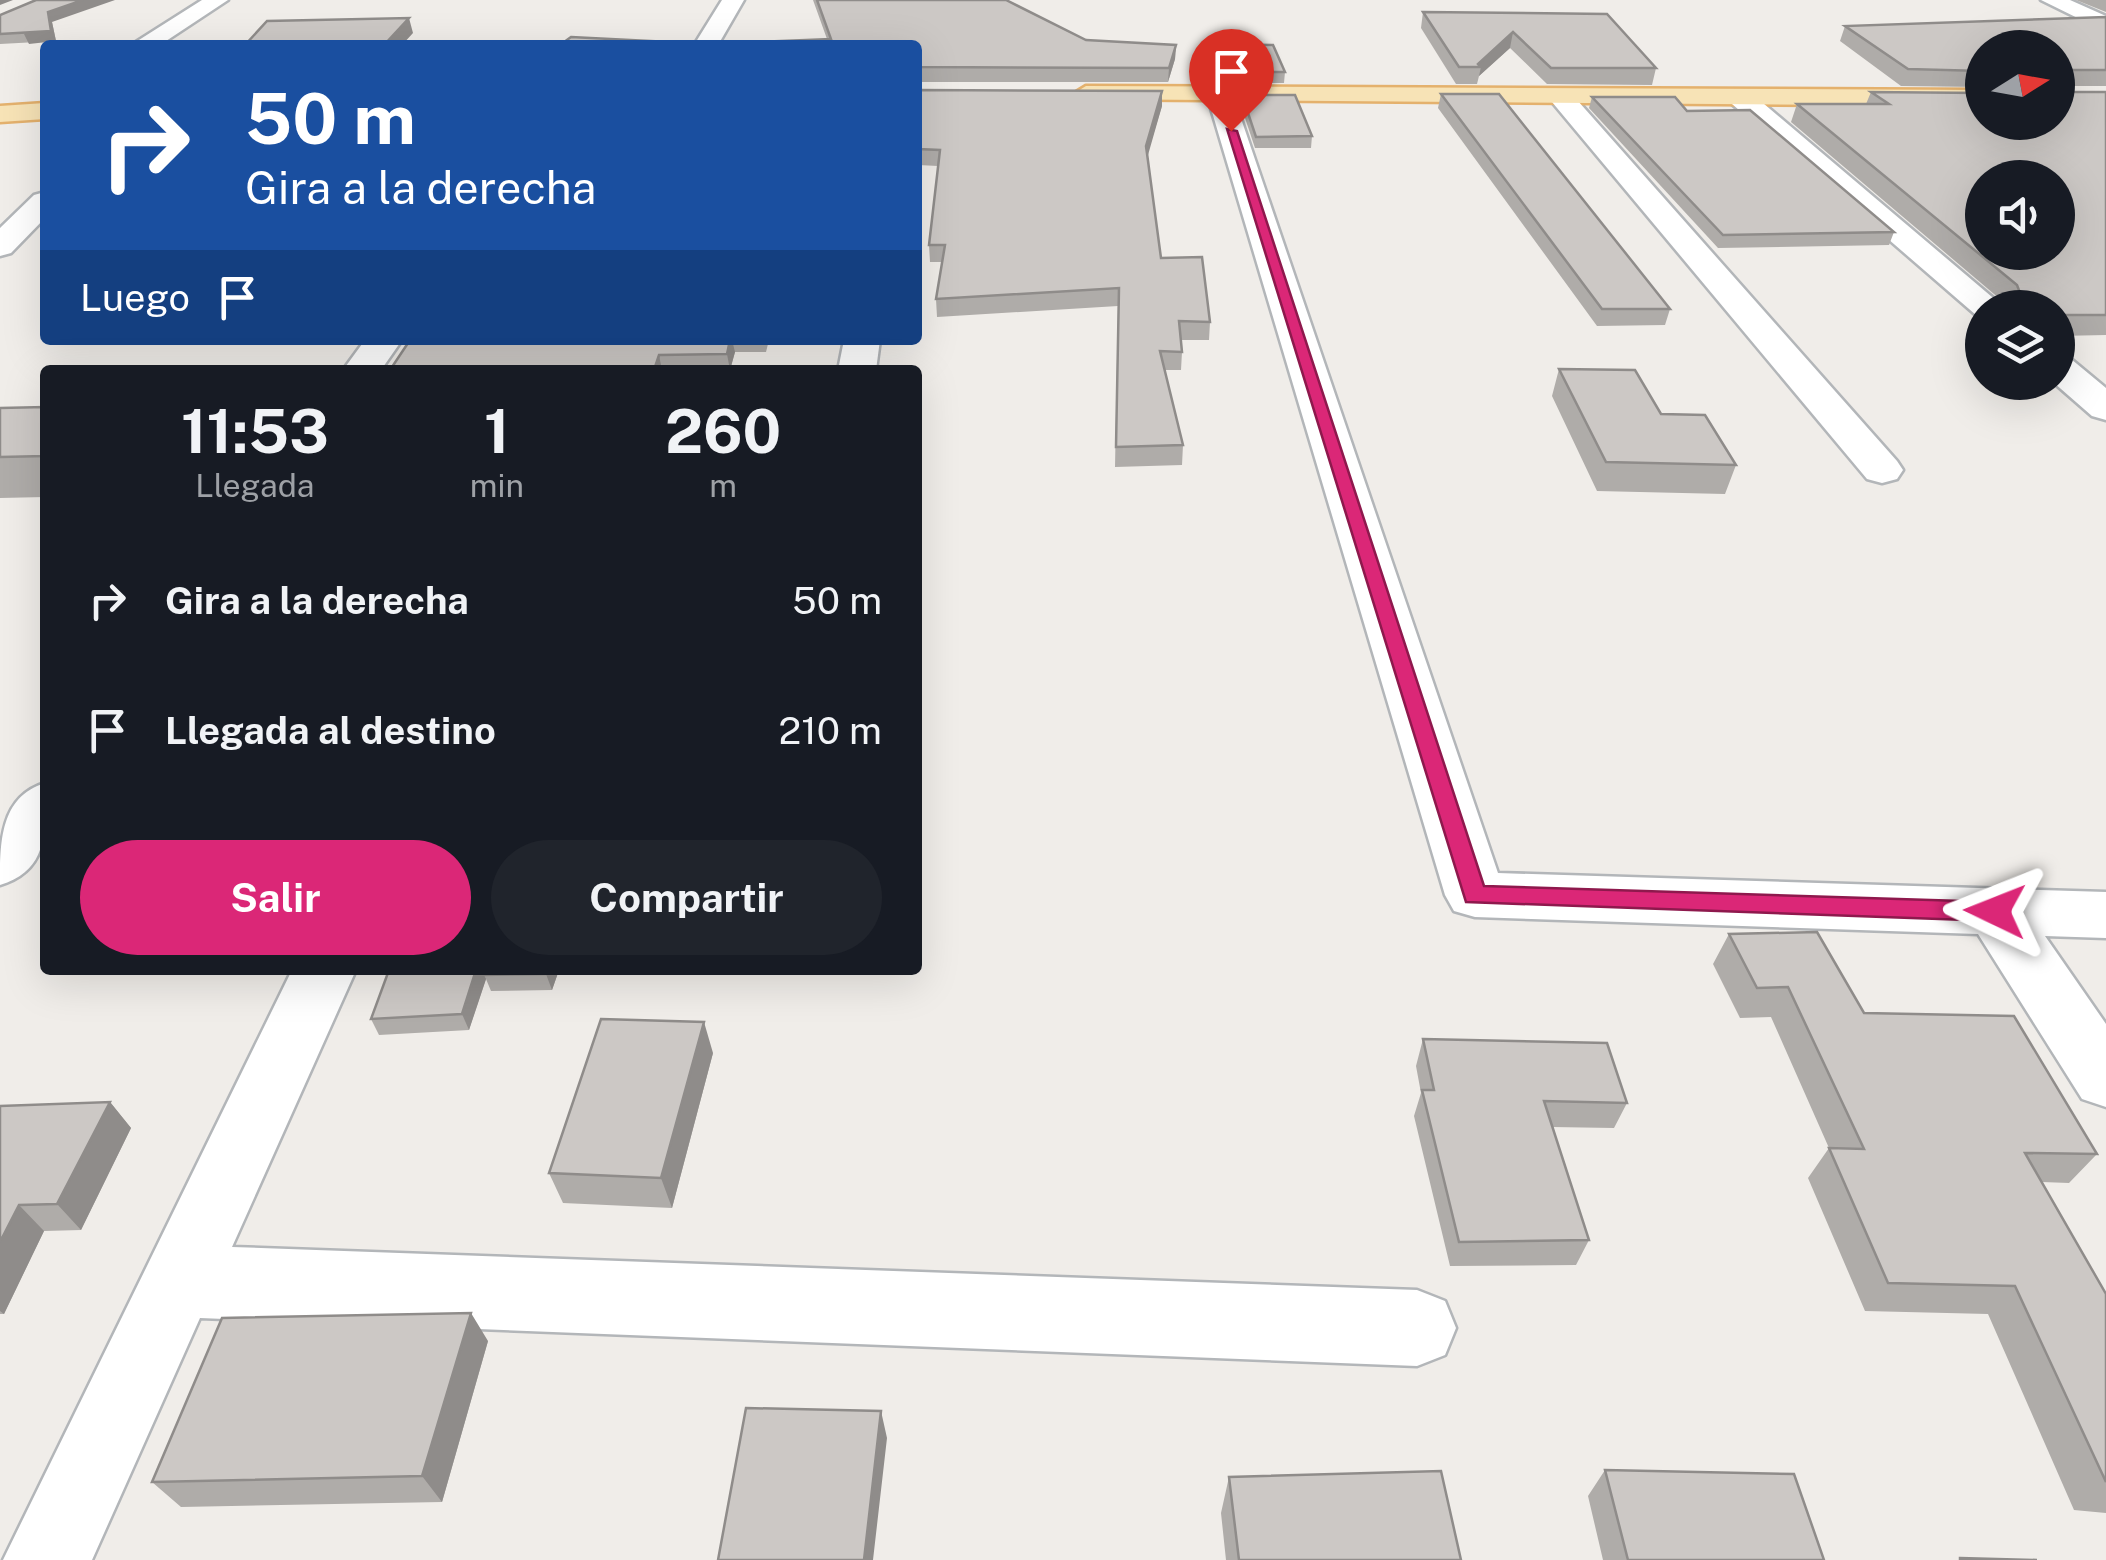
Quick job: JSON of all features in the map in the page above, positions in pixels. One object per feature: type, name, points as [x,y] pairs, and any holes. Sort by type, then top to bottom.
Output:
[{"type":"main road","points":[[1068,94],[1965,98]]},
{"type":"main road","points":[[0,114],[40,109]]},
{"type":"street","points":[[151,40],[217,0]]},
{"type":"street","points":[[709,40],[733,0]]},
{"type":"street","points":[[2052,0],[2106,25]]},
{"type":"street","points":[[1220,95],[1475,895],[2106,915]]},
{"type":"street","points":[[1561,97],[1882,470]]},
{"type":"street","points":[[1741,98],[1967,290]]},
{"type":"street","points":[[0,246],[39,212]]},
{"type":"street","points":[[2075,381],[2106,408]]},
{"type":"street","points":[[0,864],[40,809]]},
{"type":"street","points":[[1995,911],[2106,1078]]},
{"type":"street","points":[[47,1560],[322,975]]},
{"type":"street","points":[[177,1281],[1417,1328]]},
{"type":"building","points":[[36,0],[83,0],[48,12],[51,31],[0,34],[0,15]]},
{"type":"building","points":[[817,0],[1006,0],[1086,40],[1176,45],[1169,68],[922,67],[922,40],[805,40],[831,39]]},
{"type":"building","points":[[1423,12],[1607,14],[1656,68],[1551,68],[1513,32],[1478,64],[1481,67],[1459,67]]},
{"type":"building","points":[[2106,17],[2106,70],[2075,70],[2075,30],[1965,30],[1965,71],[1908,69],[1845,26]]},
{"type":"building","points":[[409,18],[389,40],[250,40],[267,21]]},
{"type":"building","points":[[571,37],[629,40],[567,40]]},
{"type":"building","points":[[1214,44],[1273,45],[1285,72],[1226,72]]},
{"type":"building","points":[[922,90],[1162,91],[1146,146],[1161,258],[1202,257],[1210,322],[1179,321],[1182,352],[1160,351],[1183,445],[1116,447],[1119,288],[936,299],[945,245],[929,245],[940,150],[922,149]]},
{"type":"building","points":[[1871,92],[1965,93],[1965,140],[2075,140],[2075,92],[2106,92],[2106,315],[2075,315],[2075,290],[2019,290],[1999,270],[2075,270],[2075,160],[1965,160],[1965,242],[1797,104],[1889,104]]},
{"type":"building","points":[[1441,94],[1499,94],[1670,309],[1602,309]]},
{"type":"building","points":[[1242,95],[1295,95],[1312,136],[1256,137]]},
{"type":"building","points":[[1592,97],[1675,97],[1687,111],[1750,110],[1894,232],[1723,235]]},
{"type":"building","points":[[407,345],[729,345],[727,354],[659,355],[656,365],[393,365]]},
{"type":"building","points":[[1559,369],[1635,370],[1661,414],[1705,415],[1736,465],[1606,462]]},
{"type":"building","points":[[40,407],[40,456],[0,457],[0,408]]},
{"type":"building","points":[[1817,932],[1864,1013],[2014,1016],[2097,1154],[2025,1153],[2106,1294],[2106,1482],[2015,1286],[1888,1283],[1829,1148],[1864,1149],[1788,987],[1757,988],[1729,934]]},
{"type":"building","points":[[387,975],[474,975],[462,1014],[371,1019]]},
{"type":"building","points":[[601,1019],[704,1022],[661,1178],[549,1173]]},
{"type":"building","points":[[1423,1039],[1607,1043],[1627,1103],[1544,1101],[1589,1240],[1459,1242],[1422,1090],[1434,1090]]},
{"type":"building","points":[[110,1102],[57,1204],[19,1205],[0,1242],[0,1106]]},
{"type":"building","points":[[471,1313],[422,1476],[152,1482],[222,1318]]},
{"type":"building","points":[[746,1408],[881,1411],[864,1560],[718,1560]]},
{"type":"building","points":[[1605,1470],[1794,1474],[1824,1560],[1628,1560]]},
{"type":"building","points":[[1441,1471],[1461,1560],[1239,1560],[1229,1477]]},
{"type":"building","points":[[1960,1558],[2037,1560],[1960,1560]]},
{"type":"route","points":[[1231,131],[1475,895],[1995,911]]}]
